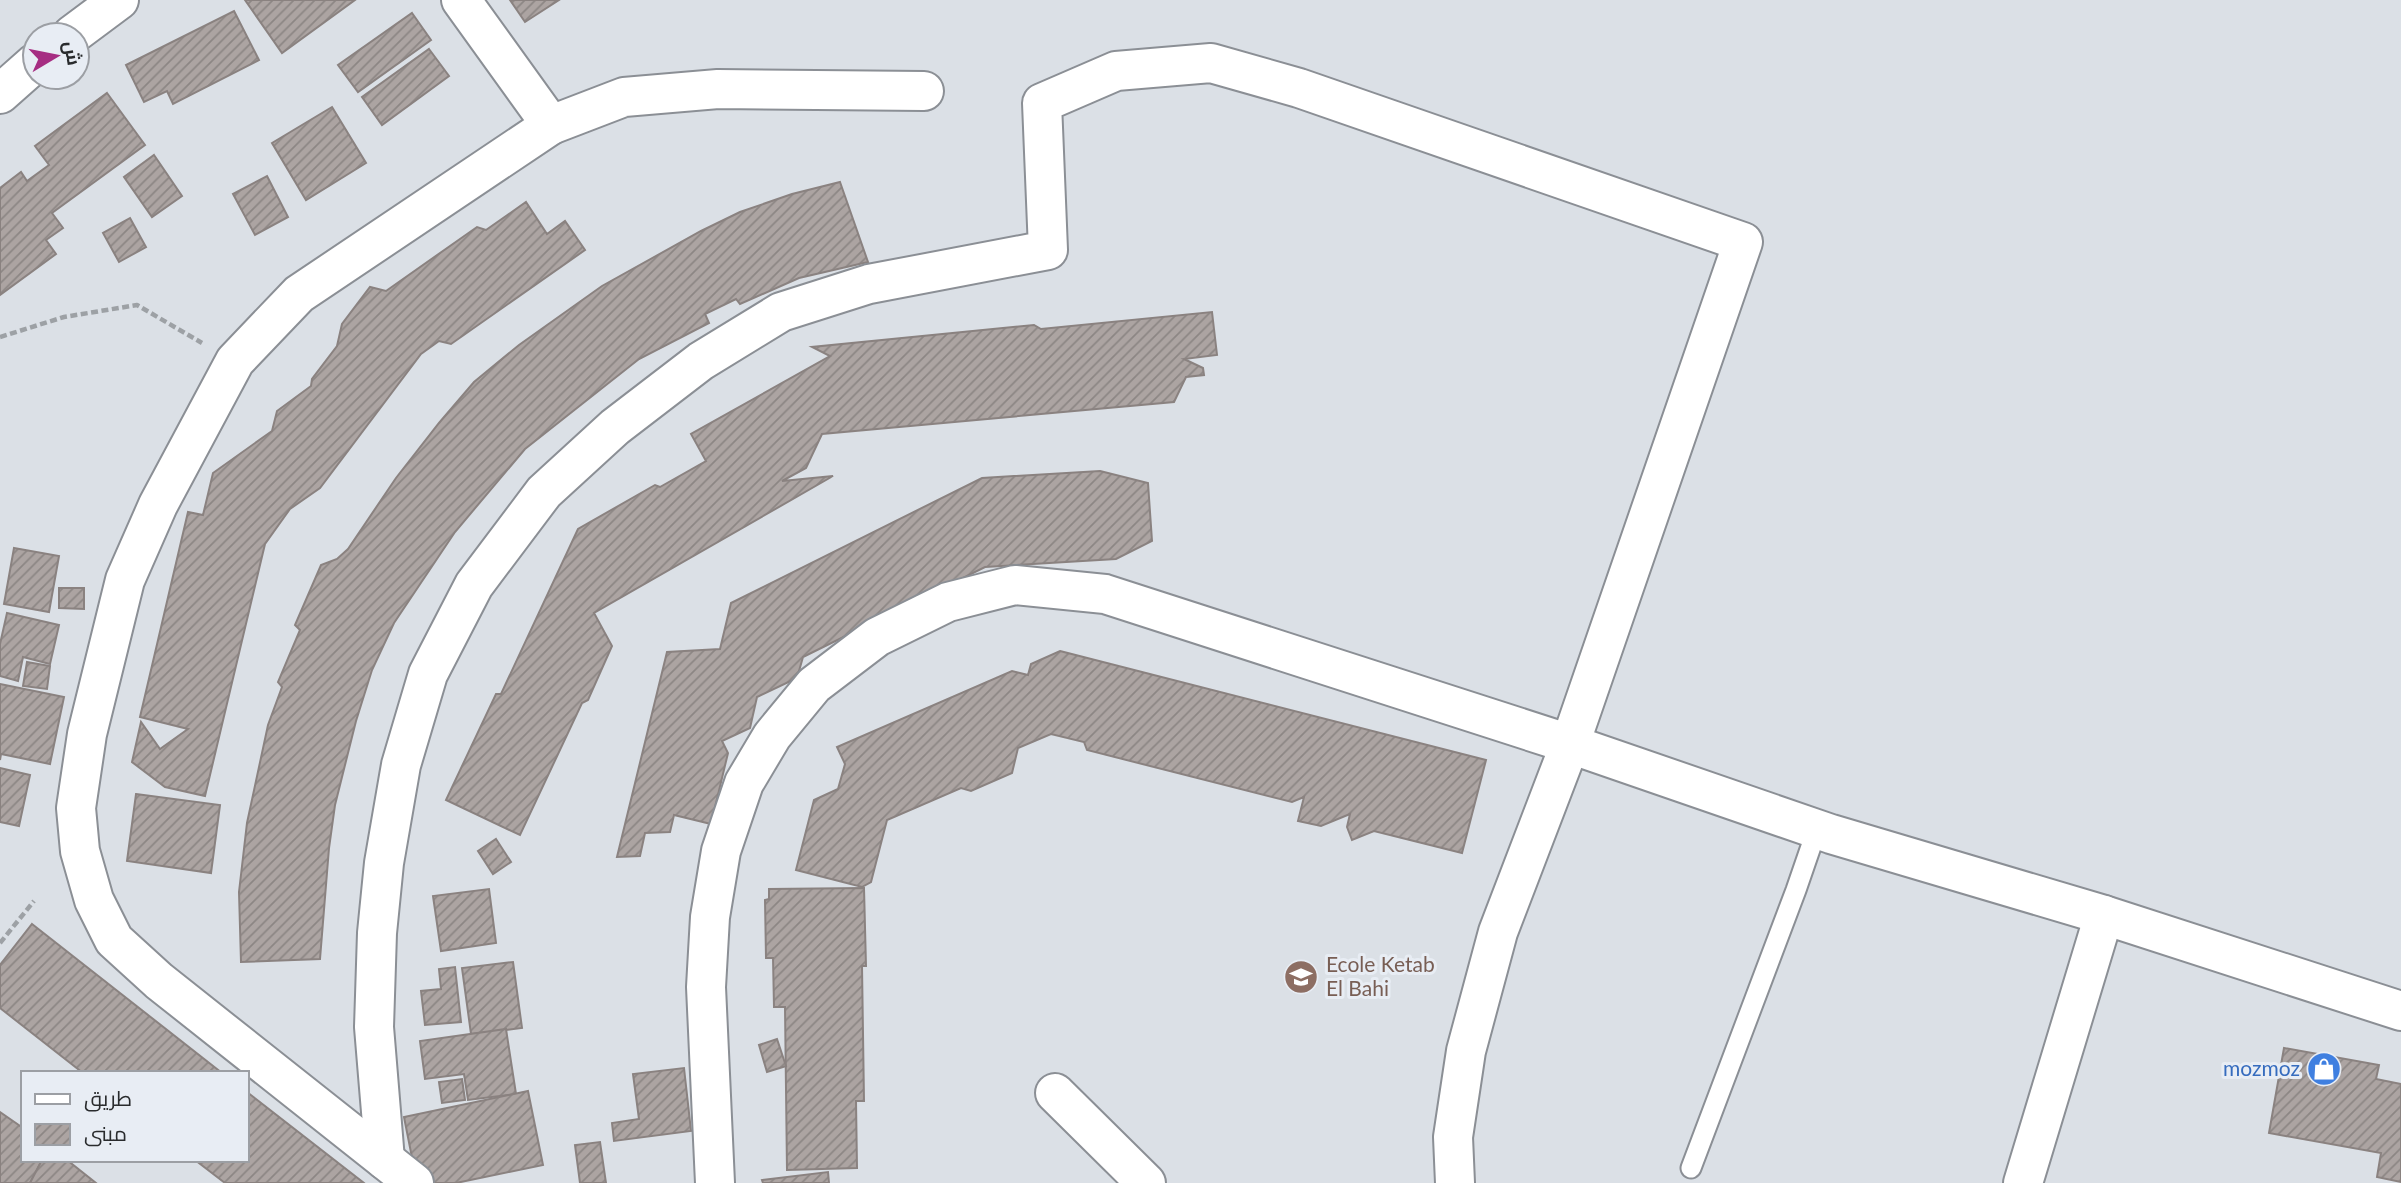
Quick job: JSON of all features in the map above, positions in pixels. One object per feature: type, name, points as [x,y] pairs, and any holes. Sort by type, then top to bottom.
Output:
[{"type":"street","points":[[91,21],[120,0]]},
{"type":"street","points":[[461,0],[551,125]]},
{"type":"street","points":[[385,1160],[374,1027],[377,933],[384,863],[401,765],[428,674],[474,585],[544,492],[615,427],[701,361],[781,312],[869,284],[1048,250],[1042,103],[1116,71],[1211,63],[1299,88],[1743,242],[1570,744],[1498,932],[1466,1051],[1453,1137],[1455,1183]]},
{"type":"street","points":[[0,94],[21,75]]},
{"type":"street","points":[[414,1183],[159,981],[114,940],[94,901],[80,852],[76,808],[87,734],[125,580],[158,505],[234,361],[299,294],[551,125],[624,97],[718,89],[924,91]]},
{"type":"street","points":[[715,1183],[706,987],[710,917],[720,851],[744,783],[772,736],[814,685],[877,637],[948,602],[1016,585],[1105,594],[1570,744],[1817,829],[2104,915],[2401,1011]]},
{"type":"street","points":[[2023,1183],[2104,915]]},
{"type":"street","points":[[1055,1093],[1146,1183]]},
{"type":"lane","points":[[1691,1167],[1817,829]]},
{"type":"path","points":[[0,337],[64,317],[137,305],[234,361]]},
{"type":"path","points":[[0,943],[33,901]]},
{"type":"building","points":[[245,0],[355,0],[282,53]]},
{"type":"building","points":[[510,0],[559,0],[525,22]]},
{"type":"building","points":[[234,11],[259,60],[173,104],[167,91],[144,102],[126,65]]},
{"type":"building","points":[[412,13],[431,40],[358,92],[338,65]]},
{"type":"building","points":[[429,49],[449,76],[382,125],[362,97]]},
{"type":"building","points":[[107,93],[145,145],[52,213],[63,228],[46,240],[56,254],[0,295],[0,188],[21,172],[27,181],[49,165],[35,146]]},
{"type":"building","points":[[332,107],[366,163],[306,200],[272,143]]},
{"type":"building","points":[[154,155],[182,196],[152,217],[124,177]]},
{"type":"building","points":[[267,176],[288,217],[255,235],[233,194]]},
{"type":"building","points":[[840,182],[868,262],[799,278],[740,304],[736,299],[705,314],[709,323],[639,359],[525,449],[455,532],[394,623],[372,670],[335,805],[320,959],[241,962],[239,892],[247,823],[268,725],[282,687],[278,682],[300,630],[295,625],[321,565],[337,559],[348,549],[396,478],[439,423],[474,382],[519,345],[602,286],[701,231],[740,212],[792,194]]},
{"type":"building","points":[[526,202],[547,234],[565,221],[585,250],[451,344],[439,341],[421,354],[320,488],[290,509],[265,544],[205,796],[165,787],[132,762],[141,722],[160,749],[188,729],[140,717],[188,512],[203,515],[213,473],[272,431],[277,411],[311,386],[312,379],[337,346],[342,324],[370,287],[386,291],[477,227],[486,230]]},
{"type":"building","points":[[130,218],[146,247],[119,262],[103,233]]},
{"type":"building","points":[[1212,312],[1217,355],[1184,359],[1203,368],[1204,375],[1186,377],[1174,402],[822,434],[806,468],[782,481],[833,476],[594,613],[612,646],[520,835],[446,800],[496,694],[501,694],[578,529],[655,485],[660,487],[706,461],[691,434],[830,356],[812,347],[1034,325],[1041,329]]},
{"type":"building","points":[[1100,471],[1148,483],[1152,541],[1116,559],[985,567],[803,657],[797,678],[757,697],[750,728],[722,741],[728,753],[711,824],[674,815],[670,832],[645,833],[640,856],[617,857],[667,652],[720,649],[731,603],[982,478]]},
{"type":"building","points":[[14,548],[59,556],[49,612],[4,604]]},
{"type":"building","points":[[59,588],[84,588],[84,609],[59,608]]},
{"type":"building","points":[[7,613],[59,625],[50,664],[23,657],[18,681],[0,676],[0,644]]},
{"type":"building","points":[[1060,651],[1486,760],[1462,853],[1374,831],[1352,840],[1347,827],[1350,814],[1321,826],[1298,821],[1304,797],[1292,802],[1087,750],[1084,742],[1051,734],[1018,748],[1012,773],[971,791],[961,788],[887,820],[871,882],[862,887],[796,870],[814,800],[838,789],[845,764],[837,747],[1012,671],[1028,675],[1031,664]]},
{"type":"building","points":[[27,662],[50,666],[47,689],[23,686]]},
{"type":"building","points":[[0,684],[64,697],[50,764],[1,754],[0,760]]},
{"type":"building","points":[[0,768],[30,775],[19,826],[0,822]]},
{"type":"building","points":[[136,794],[220,805],[211,873],[127,861]]},
{"type":"building","points":[[496,839],[511,862],[493,874],[478,851]]},
{"type":"building","points":[[864,888],[864,1101],[856,1101],[857,1168],[787,1170],[785,1007],[774,1007],[773,958],[766,958],[765,900],[769,899],[769,889]]},
{"type":"building","points":[[489,889],[496,943],[441,951],[433,896]]},
{"type":"building","points":[[32,924],[219,1071],[80,1071],[0,1008],[0,965]]},
{"type":"building","points":[[513,962],[522,1028],[471,1034],[462,968]]},
{"type":"building","points":[[455,967],[461,1022],[425,1025],[421,991],[441,989],[439,969]]},
{"type":"building","points":[[506,1029],[516,1094],[468,1100],[464,1074],[425,1079],[420,1041]]},
{"type":"building","points":[[777,1039],[786,1066],[767,1072],[759,1045]]},
{"type":"building","points":[[2284,1048],[2379,1065],[2376,1079],[2401,1084],[2401,1182],[2377,1177],[2381,1153],[2269,1133]]},
{"type":"building","points":[[684,1068],[691,1131],[614,1141],[612,1123],[639,1119],[633,1074]]},
{"type":"building","points":[[462,1079],[465,1100],[442,1103],[439,1082]]},
{"type":"building","points":[[528,1091],[543,1165],[456,1183],[417,1183],[404,1117]]},
{"type":"building","points":[[248,1093],[364,1183],[225,1183],[198,1162],[248,1162]]},
{"type":"building","points":[[0,1112],[21,1127],[21,1162],[41,1162],[30,1183],[0,1183]]},
{"type":"building","points":[[600,1142],[606,1183],[580,1183],[575,1145]]},
{"type":"building","points":[[41,1162],[70,1162],[96,1183],[30,1183]]},
{"type":"building","points":[[828,1172],[829,1183],[763,1183],[762,1180]]},
{"type":"place","name":"Ecole Ketab El Bahi","points":[[1301,977]]},
{"type":"place","name":"mozmoz","points":[[2324,1069]]}]
